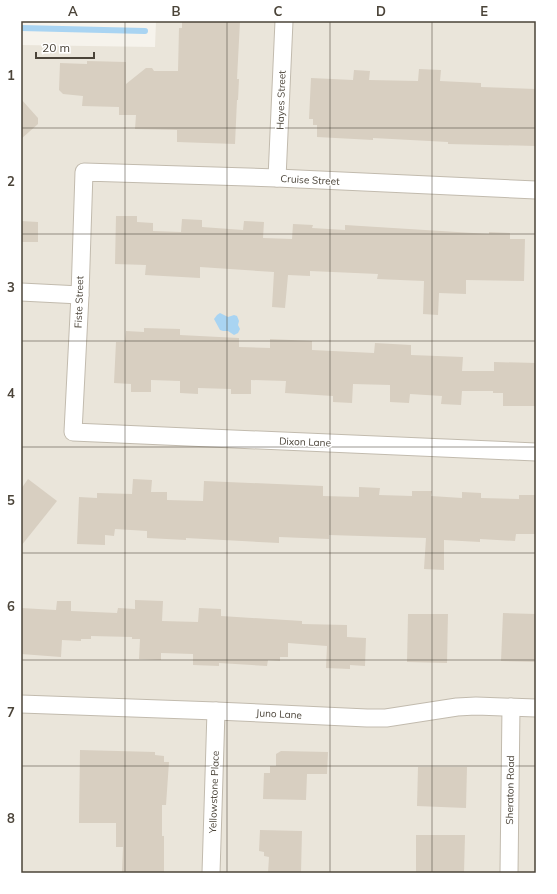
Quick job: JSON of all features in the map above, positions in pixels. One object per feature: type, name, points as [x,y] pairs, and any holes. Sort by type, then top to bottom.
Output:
[{"type":"street","name":"Hayes Street","points":[[278,178],[284,21]]},
{"type":"street","name":"Cruise Street","points":[[84,172],[278,178],[536,190]]},
{"type":"street","name":"Fiste Street","points":[[73,432],[80,295],[84,172]]},
{"type":"street","points":[[21,292],[80,295]]},
{"type":"street","name":"Dixon Lane","points":[[73,432],[536,452]]},
{"type":"street","name":"Juno Lane","points":[[21,704],[386,718],[457,707],[476,706],[536,708]]},
{"type":"street","name":"Sheraton Road","points":[[509,873],[512,707]]},
{"type":"street","name":"Yellowstone Place","points":[[211,873],[216,711]]},
{"type":"shaded area","points":[[156,21],[536,21],[536,873],[21,873],[21,45],[155,47]]},
{"type":"water","points":[[220,313],[228,317],[234,315],[237,316],[240,329],[238,333],[234,335],[228,331],[220,330],[214,319]]},
{"type":"building","points":[[182,21],[240,21],[237,79],[239,79],[235,144],[177,142],[177,130],[135,129],[136,115],[119,115],[119,107],[82,106],[83,96],[63,94],[59,90],[60,63],[87,64],[87,61],[126,62],[126,84],[146,68],[152,68],[154,71],[178,71],[179,28],[182,28]]},
{"type":"building","points":[[419,69],[441,70],[440,81],[481,83],[481,87],[536,89],[536,146],[448,144],[448,142],[317,137],[317,125],[313,125],[313,119],[309,119],[311,78],[353,80],[354,70],[370,71],[369,80],[418,81]]},
{"type":"building","points":[[21,99],[38,118],[38,124],[21,139]]},
{"type":"building","points":[[116,216],[137,216],[137,222],[153,223],[153,231],[181,232],[182,219],[202,220],[202,227],[243,230],[244,221],[264,222],[263,238],[292,239],[293,224],[313,225],[312,228],[345,230],[345,225],[489,234],[489,232],[510,233],[510,239],[525,239],[524,281],[466,280],[466,294],[439,293],[438,315],[423,314],[424,281],[377,279],[378,274],[310,271],[310,276],[288,275],[285,308],[272,307],[274,272],[200,267],[200,278],[145,275],[146,265],[115,264]]},
{"type":"building","points":[[21,221],[38,222],[38,242],[21,242]]},
{"type":"building","points":[[144,328],[180,329],[180,335],[239,338],[239,347],[270,348],[270,339],[312,341],[312,350],[374,353],[375,343],[411,345],[411,355],[463,357],[462,371],[494,371],[494,362],[536,363],[536,406],[503,406],[503,393],[493,393],[493,391],[462,391],[461,405],[441,404],[442,396],[410,394],[409,403],[390,402],[390,385],[353,384],[352,403],[333,402],[333,396],[285,393],[286,381],[251,380],[251,394],[231,394],[231,389],[198,388],[198,394],[180,393],[180,381],[151,380],[151,392],[131,392],[131,384],[114,383],[116,342],[125,342],[126,331],[144,332]]},
{"type":"building","points":[[28,479],[57,501],[21,546],[21,489]]},
{"type":"building","points":[[133,479],[152,480],[151,492],[167,492],[167,500],[203,501],[204,481],[323,486],[323,496],[359,497],[359,487],[380,488],[379,495],[412,496],[412,491],[432,491],[431,496],[462,498],[462,492],[481,493],[481,498],[519,499],[519,495],[536,495],[536,534],[516,534],[515,541],[480,539],[480,542],[444,540],[444,570],[424,569],[426,538],[329,535],[329,539],[279,537],[279,543],[186,538],[186,540],[147,538],[147,531],[115,529],[114,536],[105,535],[105,545],[77,544],[79,497],[97,498],[97,493],[132,494]]},
{"type":"building","points":[[135,600],[163,601],[162,621],[198,622],[199,608],[221,609],[221,616],[302,621],[302,624],[347,625],[347,637],[366,638],[365,666],[350,665],[350,669],[326,668],[327,646],[288,643],[288,657],[280,657],[280,661],[268,660],[267,666],[219,663],[219,666],[193,665],[193,654],[161,653],[161,660],[139,659],[140,639],[132,639],[132,637],[91,636],[91,639],[81,639],[81,641],[62,640],[61,657],[21,654],[21,608],[56,610],[57,601],[71,601],[71,611],[117,613],[118,608],[135,609]]},
{"type":"building","points":[[503,613],[536,614],[536,662],[501,661]]},
{"type":"building","points":[[408,614],[448,614],[447,663],[407,662]]},
{"type":"building","points":[[80,750],[155,752],[155,755],[164,756],[164,762],[169,762],[166,805],[162,805],[164,872],[122,872],[123,847],[116,847],[116,823],[79,823]]},
{"type":"building","points":[[281,751],[328,752],[327,774],[307,774],[306,800],[263,799],[264,773],[270,773],[270,766],[276,766],[276,754]]},
{"type":"building","points":[[418,767],[467,767],[466,808],[417,806]]},
{"type":"building","points":[[260,830],[302,831],[301,873],[268,873],[269,857],[264,856],[264,852],[259,851]]},
{"type":"building","points":[[416,835],[465,835],[464,873],[416,873]]},
{"type":"waterway","points":[[21,28],[145,31]]}]
